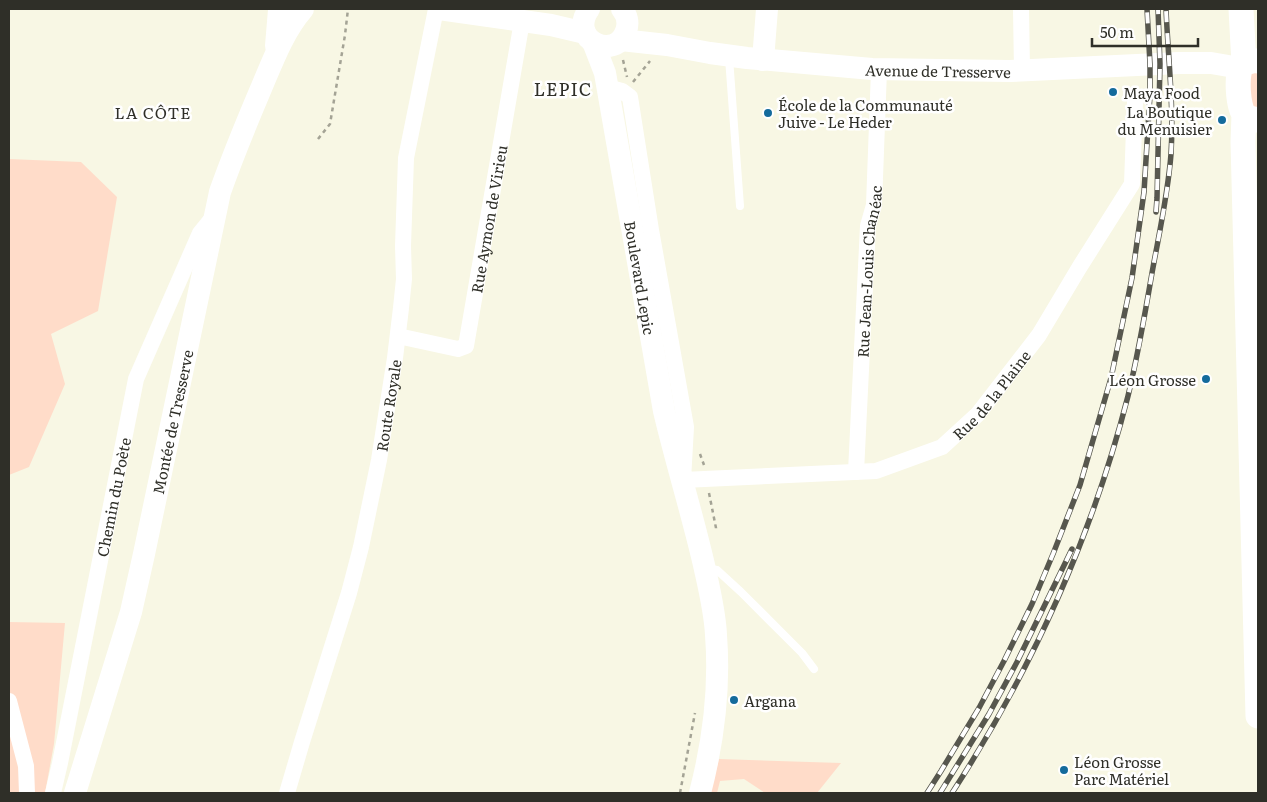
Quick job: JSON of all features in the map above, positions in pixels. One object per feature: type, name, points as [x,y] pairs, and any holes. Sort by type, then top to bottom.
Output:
[{"type":"main road","points":[[1241,9],[1250,62]]},
{"type":"main road","points":[[1251,9],[1250,62],[1238,78],[1240,108],[1251,117],[1258,716]]},
{"type":"main road","points":[[1258,136],[1256,142],[1253,221],[1258,298]]},
{"type":"street","name":"Avenue de Tresserve","points":[[438,9],[601,32],[729,56],[879,70],[1022,70],[1138,64],[1250,62]]},
{"type":"street","name":"Route Royale","points":[[287,793],[356,567],[384,431],[404,279],[403,246],[406,158],[438,9]]},
{"type":"street","points":[[763,60],[767,9]]},
{"type":"street","points":[[1021,9],[1022,70]]},
{"type":"street","name":"Montée de Tresserve","points":[[75,793],[131,612],[220,192],[275,55],[290,10]]},
{"type":"street","name":"Avenue de Tresserve","points":[[624,12],[640,30],[667,45]]},
{"type":"street","points":[[601,32],[625,35],[628,22],[624,12]]},
{"type":"street","name":"Rue Aymon de Virieu","points":[[398,336],[458,349],[466,346],[522,21]]},
{"type":"street","name":"Boulevard Lepic","points":[[601,32],[617,85],[664,410],[704,568],[715,624],[717,662],[712,741],[700,793]]},
{"type":"street","name":"Rue Jean-Louis Chanéac","points":[[856,472],[868,226],[874,205],[879,70]]},
{"type":"street","name":"Rue de la Plaine","points":[[682,480],[876,471],[942,447],[978,414],[1039,335],[1078,268],[1132,184],[1135,102]]},
{"type":"street","name":"Chemin du Poète","points":[[52,793],[60,763],[136,379],[200,233],[214,215]]},
{"type":"street","points":[[9,701],[26,766],[28,793]]},
{"type":"street","points":[[66,793],[83,735],[92,737]]},
{"type":"lane","points":[[729,56],[740,206]]},
{"type":"lane","points":[[704,568],[717,570],[741,592],[802,652],[814,669]]},
{"type":"path","points":[[318,139],[330,124],[348,9]]},
{"type":"path","points":[[601,32],[617,85]]},
{"type":"shaded area","points":[[1258,68],[1258,112],[1252,112],[1245,72]]},
{"type":"shaded area","points":[[9,159],[81,162],[117,197],[98,311],[51,334],[65,384],[29,467],[9,475]]},
{"type":"shaded area","points":[[9,622],[65,623],[54,744],[45,793],[9,793]]},
{"type":"shaded area","points":[[719,759],[841,763],[817,793],[765,793],[744,779],[720,781],[717,793],[710,793]]},
{"type":"railway","points":[[927,793],[979,708],[1032,604],[1080,485],[1111,378],[1132,278],[1144,192],[1150,95],[1147,9]]},
{"type":"railway","points":[[1156,212],[1160,64],[1158,9]]},
{"type":"railway","points":[[952,793],[1008,699],[1056,602],[1096,500],[1128,396],[1144,319],[1170,169],[1172,118],[1166,9]]},
{"type":"railway","points":[[940,793],[989,714],[1017,662],[1072,549]]},
{"type":"place","name":"Maya Food","points":[[1113,92]]},
{"type":"place","name":"École de la Communauté Juive - Le Heder","points":[[768,113]]},
{"type":"place","name":"La Boutique du Menuisier","points":[[1222,120]]},
{"type":"place","name":"Léon Grosse","points":[[1206,379]]},
{"type":"place","name":"Argana","points":[[734,700]]},
{"type":"place","name":"Léon Grosse Parc Matériel","points":[[1064,770]]},
{"type":"district","name":"LEPIC","points":[[563,88]]},
{"type":"district","name":"LA CÔTE","points":[[153,112]]}]
